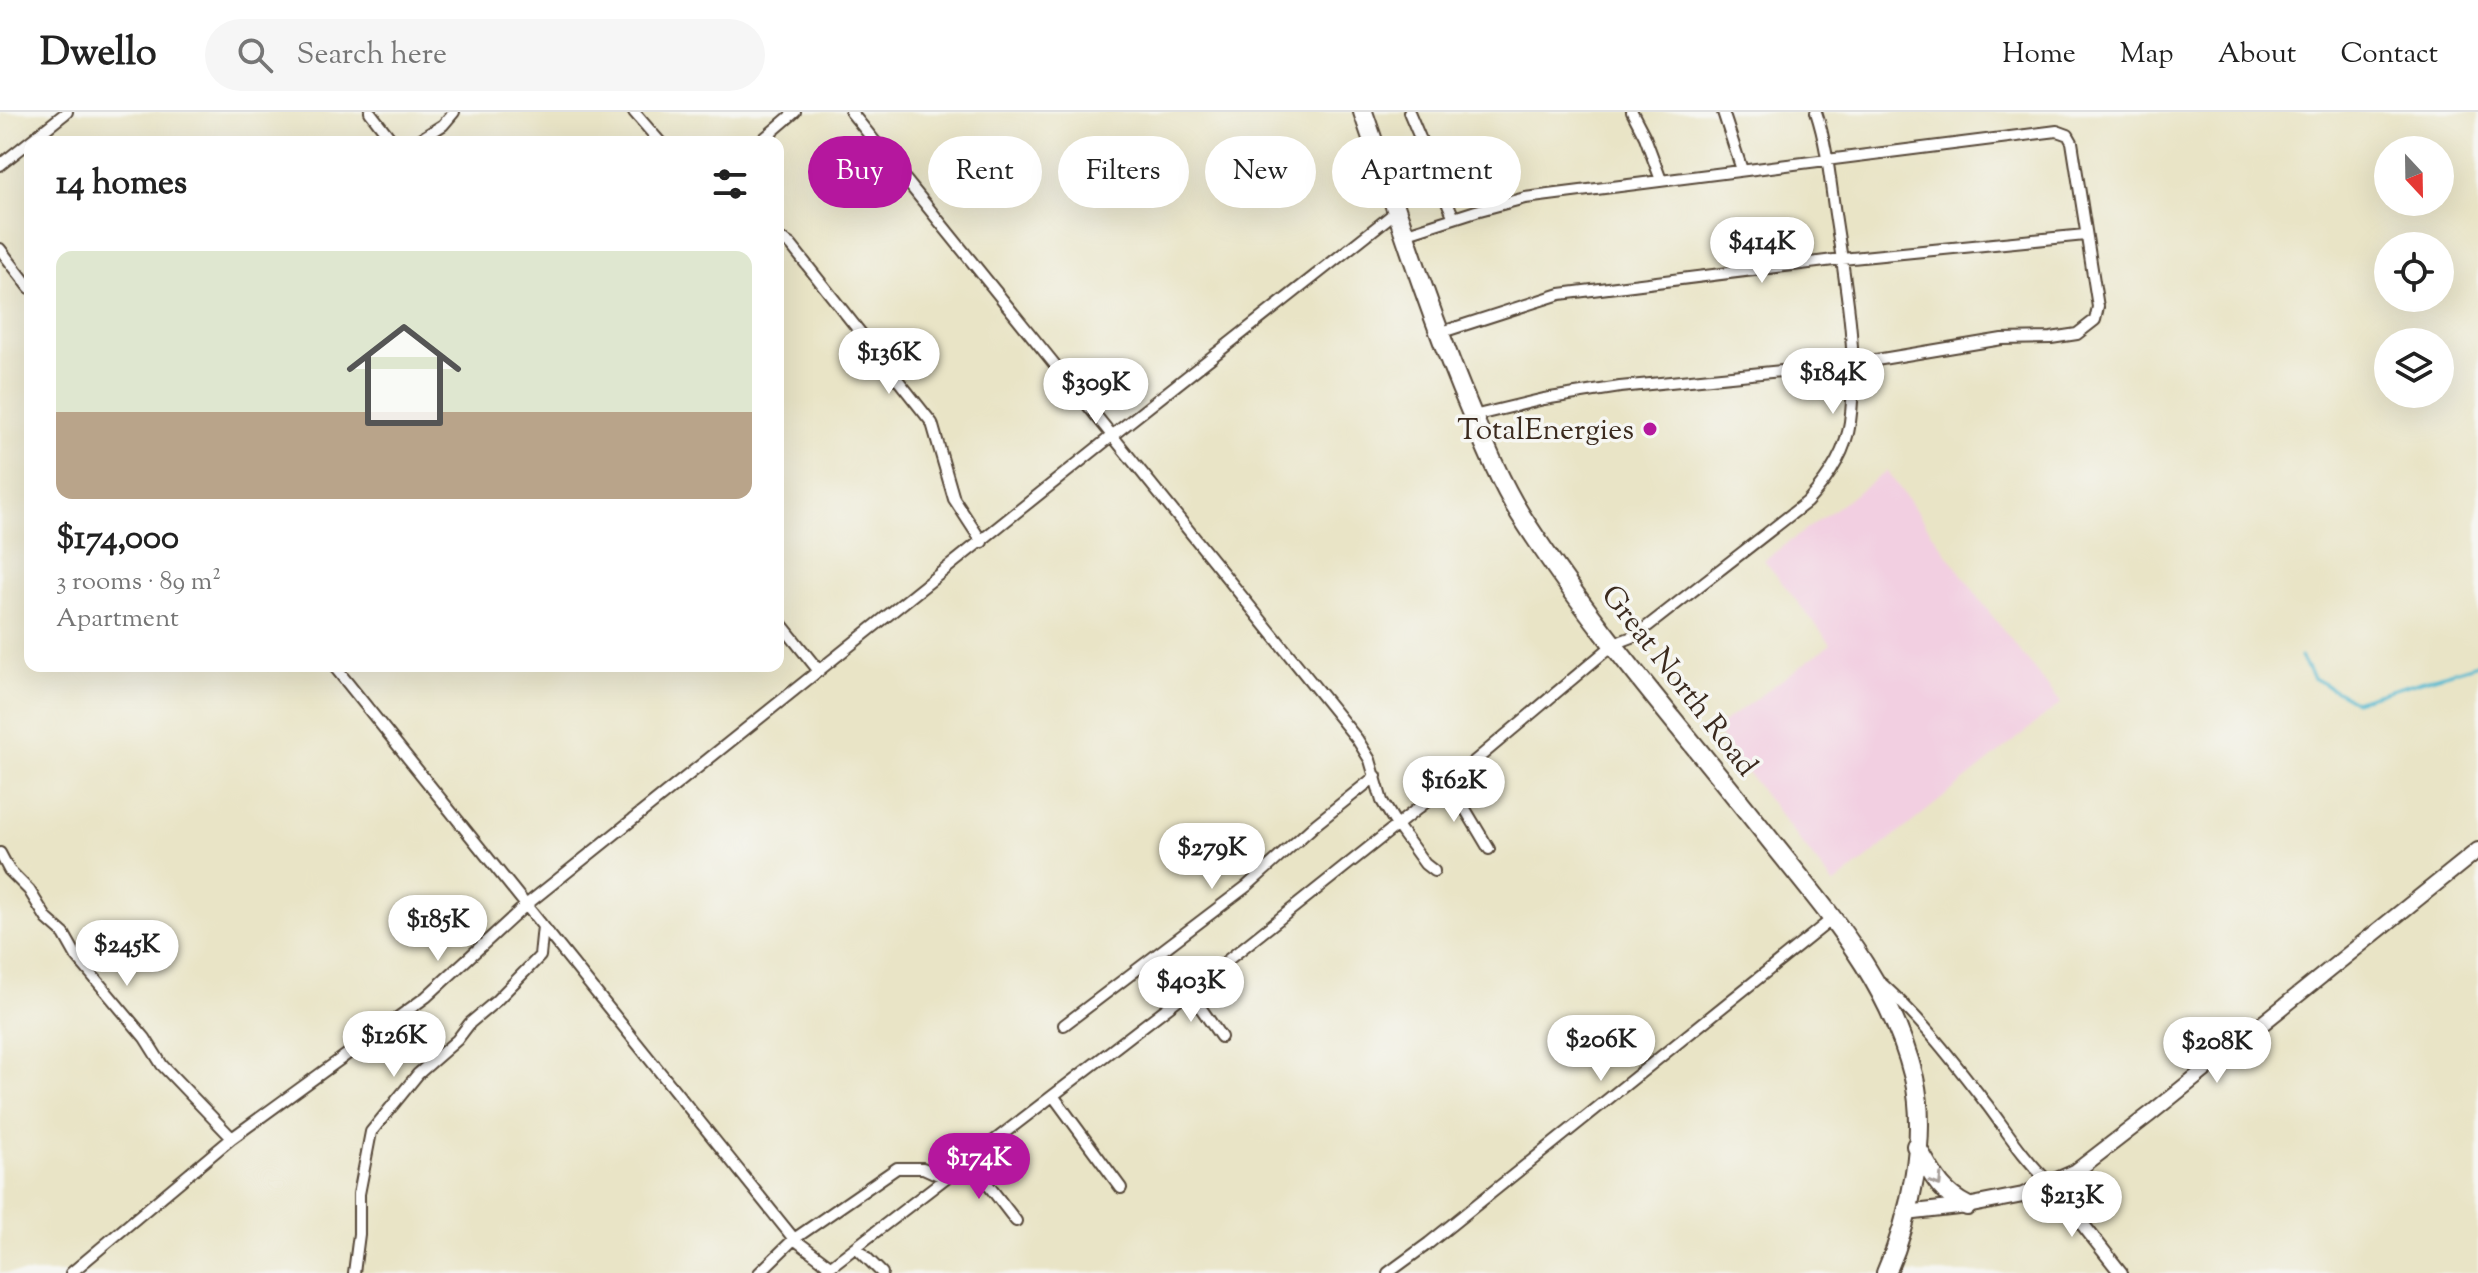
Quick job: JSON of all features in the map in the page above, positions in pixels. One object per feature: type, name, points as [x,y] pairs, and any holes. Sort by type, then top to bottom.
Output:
[{"type":"highway","name":"Great North Road","points":[[1363,112],[1439,333],[1490,456],[1519,512],[1614,644],[1832,919],[1875,978],[1894,1016],[1915,1082],[1918,1117],[1913,1185],[1899,1242],[1886,1273]]},
{"type":"highway","points":[[1916,1146],[1941,1188],[1967,1206]]},
{"type":"main road","points":[[1906,1213],[2023,1195],[2075,1172],[2478,850]]},
{"type":"street","points":[[37,136],[67,112]]},
{"type":"street","points":[[370,112],[388,136]]},
{"type":"street","points":[[426,136],[443,125],[454,112]]},
{"type":"street","points":[[634,112],[655,136]]},
{"type":"street","points":[[767,136],[795,112]]},
{"type":"street","points":[[851,112],[1357,739],[1376,776],[1382,801],[1425,864],[1434,871]]},
{"type":"street","points":[[1409,112],[1454,218]]},
{"type":"street","points":[[1632,112],[1661,180]]},
{"type":"street","points":[[1723,112],[1742,170]]},
{"type":"street","points":[[339,672],[794,1239],[826,1270],[1189,991],[1449,782],[1614,644],[1635,636],[1807,502],[1825,482],[1840,456],[1850,424],[1852,364],[1842,259],[1827,160],[1816,112]]},
{"type":"street","points":[[1404,234],[1525,198],[2057,131],[2064,132],[2072,142],[2098,307],[2095,320],[2077,334],[2002,339],[1852,364],[1620,387],[1544,399],[1473,416]]},
{"type":"street","points":[[0,165],[24,146]]},
{"type":"street","points":[[71,1273],[232,1138],[426,997],[526,905],[1397,211]]},
{"type":"street","points":[[1439,333],[1560,294],[1842,259],[2085,235]]},
{"type":"street","points":[[784,241],[791,245],[932,423],[954,499],[982,542]]},
{"type":"street","points":[[0,249],[24,280]]},
{"type":"street","points":[[784,627],[819,671]]},
{"type":"street","points":[[1064,1025],[1247,886],[1316,824],[1376,776]]},
{"type":"street","points":[[1449,782],[1489,849]]},
{"type":"street","points":[[0,853],[9,870],[29,890],[47,919],[64,934],[77,957],[145,1038],[162,1065],[232,1138]]},
{"type":"street","points":[[1388,1273],[1832,919]]},
{"type":"street","points":[[354,1273],[359,1244],[359,1194],[371,1132],[418,1074],[448,1049],[470,1023],[540,956],[543,926]]},
{"type":"street","points":[[1875,978],[1915,1014],[1951,1057],[2029,1164],[2050,1183],[2121,1273]]},
{"type":"street","points":[[1189,991],[1221,1037]]},
{"type":"street","points":[[1054,1097],[1121,1188]]},
{"type":"street","points":[[969,1160],[1016,1221]]},
{"type":"street","points":[[759,1273],[794,1239],[897,1168],[923,1168],[945,1178]]},
{"type":"street","points":[[856,1247],[882,1273]]},
{"type":"shaded area","points":[[1887,471],[1990,613],[2061,703],[1834,885],[1714,729],[1831,644],[1764,560]]},
{"type":"waterway","points":[[2301,657],[2313,678],[2354,701],[2478,664]]},
{"type":"place","name":"TotalEnergies","points":[[1650,429]]}]
